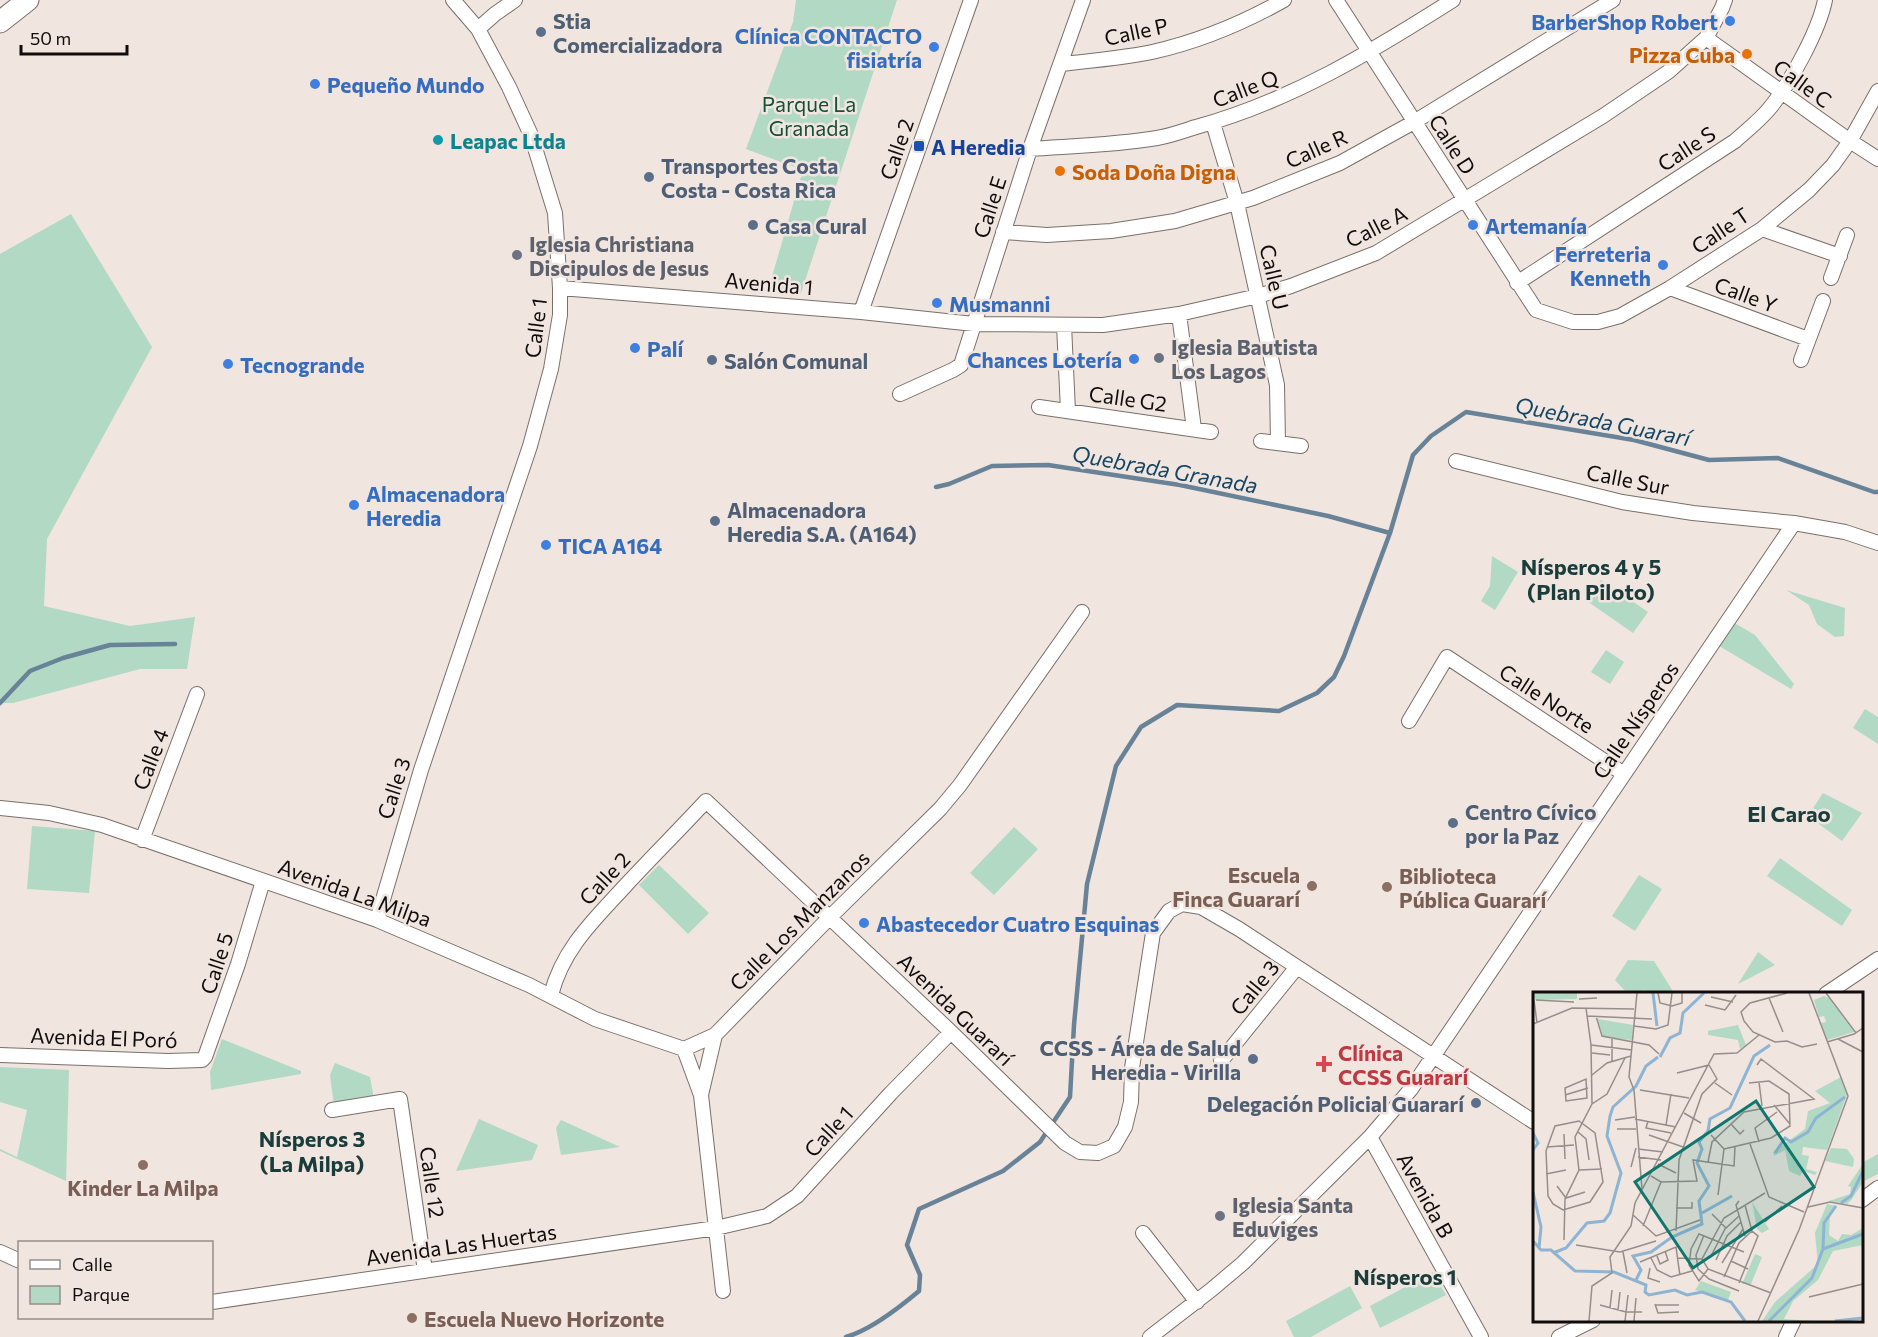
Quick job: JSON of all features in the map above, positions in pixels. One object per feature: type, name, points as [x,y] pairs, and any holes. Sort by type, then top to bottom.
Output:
[{"type":"main road","points":[[0,22],[28,0]]},
{"type":"street","name":"Calle 1","points":[[453,0],[478,29],[509,87],[534,145],[555,213],[560,288],[560,315],[551,369],[530,446],[455,671]]},
{"type":"street","points":[[478,29],[515,0]]},
{"type":"street","name":"Calle 2","points":[[861,312],[971,0]]},
{"type":"street","name":"Calle E","points":[[900,394],[953,370],[961,364],[1030,149],[1083,0]]},
{"type":"street","name":"Calle P","points":[[1061,64],[1152,52],[1254,17],[1284,0]]},
{"type":"street","name":"Calle D","points":[[1336,0],[1516,283],[1536,310]]},
{"type":"street","name":"Calle Q","points":[[1030,149],[1104,145],[1159,138],[1213,123],[1276,100],[1369,53],[1452,0]]},
{"type":"street","name":"Calle R","points":[[1003,232],[1047,235],[1111,231],[1175,221],[1237,203],[1340,163],[1414,122],[1613,0]]},
{"type":"street","name":"Calle A","points":[[974,324],[1102,325],[1179,314],[1292,286],[1376,254],[1603,116],[1668,72],[1706,38],[1725,0]]},
{"type":"street","name":"Calle S","points":[[1516,283],[1735,141],[1770,108],[1781,93],[1805,52],[1825,0]]},
{"type":"street","name":"Calle C","points":[[1706,38],[1781,93],[1878,159]]},
{"type":"street","name":"Calle T","points":[[1536,310],[1573,322],[1598,322],[1620,316],[1670,288],[1762,229],[1809,190],[1833,165],[1850,141],[1878,91]]},
{"type":"street","name":"Calle U","points":[[1213,123],[1237,203],[1277,385],[1278,443]]},
{"type":"street","points":[[1762,229],[1839,256]]},
{"type":"street","points":[[1832,278],[1848,236]]},
{"type":"street","name":"Avenida 1","points":[[560,288],[861,312],[974,324]]},
{"type":"street","name":"Calle Y","points":[[1670,288],[1808,339]]},
{"type":"street","points":[[1800,360],[1823,301]]},
{"type":"street","points":[[1179,314],[1194,429]]},
{"type":"street","points":[[1064,325],[1068,411]]},
{"type":"street","name":"Calle G2","points":[[1039,407],[1211,432]]},
{"type":"street","points":[[1261,441],[1301,446]]},
{"type":"street","name":"Calle Sur","points":[[1456,461],[1622,501],[1694,513],[1794,523],[1845,532],[1878,543]]},
{"type":"street","name":"Calle Nísperos","points":[[1150,1337],[1197,1302],[1243,1263],[1370,1137],[1411,1089],[1794,523]]},
{"type":"street","name":"Calle Los Manzanos","points":[[684,1049],[715,1035],[940,809],[960,785],[1082,612]]},
{"type":"street","name":"Calle Norte","points":[[1409,721],[1447,657],[1624,774]]},
{"type":"street","name":"Calle 3","points":[[376,920],[421,770],[455,671]]},
{"type":"street","name":"Calle 4","points":[[142,840],[197,694]]},
{"type":"street","name":"Calle 2","points":[[551,995],[569,950],[587,927],[706,801]]},
{"type":"street","name":"Avenida Guararí","points":[[706,801],[1065,1143],[1080,1152],[1098,1153],[1114,1146],[1125,1126],[1131,1102],[1132,1068],[1153,933],[1169,911],[1182,904],[1201,907],[1533,1121]]},
{"type":"street","name":"Avenida La Milpa","points":[[0,808],[49,813],[102,825],[376,920],[551,995],[595,1019],[684,1049]]},
{"type":"street","name":"Calle 5","points":[[205,1057],[238,964],[263,881]]},
{"type":"street","points":[[1828,992],[1878,959]]},
{"type":"street","name":"Calle 3","points":[[1221,1061],[1297,967]]},
{"type":"street","name":"Calle 1","points":[[716,1228],[767,1216],[797,1196],[891,1093],[951,1032]]},
{"type":"street","points":[[701,1095],[715,1035]]},
{"type":"street","points":[[684,1049],[701,1095],[723,1291]]},
{"type":"street","name":"Avenida El Poró","points":[[0,1055],[198,1062],[205,1057]]},
{"type":"street","name":"Calle 12","points":[[332,1110],[400,1099],[425,1271]]},
{"type":"street","name":"Avenida B","points":[[1370,1137],[1481,1337]]},
{"type":"street","points":[[1863,1199],[1878,1188]]},
{"type":"street","name":"Avenida Las Huertas","points":[[213,1302],[716,1228]]},
{"type":"street","points":[[1143,1233],[1197,1302]]},
{"type":"street","points":[[0,1252],[18,1260]]},
{"type":"street","points":[[1559,1337],[1589,1322]]},
{"type":"street","points":[[1786,1337],[1793,1322]]},
{"type":"green space","name":"Parque La Granada","points":[[796,0],[897,0],[801,293],[769,287],[803,170],[746,149],[793,22]]},
{"type":"green space","points":[[71,214],[152,347],[47,539],[44,606],[130,626],[195,617],[187,669],[140,669],[13,703],[0,703],[0,254]]},
{"type":"green space","points":[[1492,556],[1518,572],[1495,610],[1481,601],[1490,586]]},
{"type":"green space","points":[[1601,580],[1648,612],[1633,633],[1587,601]]},
{"type":"green space","points":[[1786,590],[1845,608],[1844,636],[1835,637],[1817,624],[1809,605]]},
{"type":"green space","points":[[1731,621],[1755,635],[1794,684],[1791,689],[1716,644]]},
{"type":"green space","points":[[1606,650],[1624,662],[1610,684],[1591,672]]},
{"type":"green space","points":[[1865,709],[1878,717],[1878,744],[1853,728]]},
{"type":"green space","points":[[1823,793],[1862,813],[1842,841],[1808,816]]},
{"type":"green space","points":[[32,826],[95,831],[89,893],[27,889]]},
{"type":"green space","points":[[1014,827],[1038,849],[994,895],[970,873]]},
{"type":"green space","points":[[1780,858],[1852,910],[1842,926],[1767,876]]},
{"type":"green space","points":[[659,865],[709,913],[688,934],[639,885]]},
{"type":"green space","points":[[1639,875],[1662,889],[1635,931],[1612,916]]},
{"type":"green space","points":[[1758,952],[1775,965],[1738,984]]},
{"type":"green space","points":[[1628,960],[1654,961],[1673,992],[1645,992],[1644,990],[1626,992],[1615,980]]},
{"type":"green space","points":[[222,1039],[301,1071],[301,1074],[211,1090],[210,1072]]},
{"type":"green space","points":[[335,1063],[370,1077],[374,1099],[334,1106],[330,1075]]},
{"type":"green space","points":[[0,1067],[69,1070],[66,1181],[0,1151],[0,1149],[17,1157],[27,1110],[0,1102]]},
{"type":"green space","points":[[479,1119],[538,1145],[532,1160],[456,1171]]},
{"type":"green space","points":[[561,1120],[620,1147],[561,1155],[556,1128]]},
{"type":"green space","points":[[1878,1154],[1878,1174],[1863,1182],[1863,1162]]},
{"type":"green space","points":[[1433,1272],[1446,1295],[1380,1328],[1370,1306]]},
{"type":"green space","points":[[1350,1286],[1362,1308],[1311,1337],[1294,1337],[1286,1321]]},
{"type":"waterway","name":"Quebrada Guararí","points":[[846,1337],[875,1324],[919,1291],[920,1275],[907,1245],[919,1209],[1003,1171],[1040,1142],[1070,1097],[1087,884],[1116,766],[1141,727],[1177,705],[1279,711],[1317,693],[1334,677],[1390,533],[1413,455],[1431,436],[1466,412],[1634,440],[1709,460],[1778,458],[1878,492]]},
{"type":"waterway","name":"Quebrada Granada","points":[[936,487],[992,466],[1048,465],[1180,485],[1328,516],[1390,533]]},
{"type":"waterway","name":"Quebrada Granada","points":[[0,703],[30,671],[63,658],[110,645],[175,644]]},
{"type":"place","name":"BarberShop Robert","points":[[1730,21]]},
{"type":"place","name":"Stia Comercializadora","points":[[541,32]]},
{"type":"place","name":"Clínica CONTACTO fisiatría","points":[[934,47]]},
{"type":"place","name":"Pizza Cuba","points":[[1747,54]]},
{"type":"place","name":"Pequeño Mundo","points":[[315,84]]},
{"type":"place","name":"Leapac Ltda","points":[[438,140]]},
{"type":"place","name":"A Heredia","points":[[919,146]]},
{"type":"place","name":"Soda Doña Digna","points":[[1060,171]]},
{"type":"place","name":"Transportes Costa Costa - Costa Rica","points":[[649,177]]},
{"type":"place","name":"Casa Cural","points":[[753,225]]},
{"type":"place","name":"Artemanía","points":[[1473,225]]},
{"type":"place","name":"Iglesia Christiana Discipulos de Jesus","points":[[517,255]]},
{"type":"place","name":"Ferreteria Kenneth","points":[[1663,265]]},
{"type":"place","name":"Musmanni","points":[[937,303]]},
{"type":"place","name":"Palí","points":[[635,348]]},
{"type":"place","name":"Iglesia Bautista Los Lagos","points":[[1159,358]]},
{"type":"place","name":"Chances Lotería","points":[[1134,359]]},
{"type":"place","name":"Salón Comunal","points":[[712,360]]},
{"type":"place","name":"Tecnogrande","points":[[228,364]]},
{"type":"place","name":"Almacenadora Heredia","points":[[354,505]]},
{"type":"place","name":"Almacenadora Heredia S.A. (A164)","points":[[715,521]]},
{"type":"place","name":"TICA A164","points":[[546,545]]},
{"type":"place","name":"Centro Cívico por la Paz","points":[[1453,823]]},
{"type":"place","name":"Escuela Finca Guararí","points":[[1312,886]]},
{"type":"place","name":"Biblioteca Pública Guararí","points":[[1387,887]]},
{"type":"place","name":"Abastecedor Cuatro Esquinas","points":[[864,923]]},
{"type":"place","name":"CCSS - Área de Salud Heredia - Virilla","points":[[1253,1059]]},
{"type":"place","name":"Clínica CCSS Guararí","points":[[1324,1064]]},
{"type":"place","name":"Delegación Policial Guararí","points":[[1476,1103]]},
{"type":"place","name":"Kinder La Milpa","points":[[143,1165]]},
{"type":"place","name":"Iglesia Santa Eduviges","points":[[1220,1216]]},
{"type":"place","name":"Escuela Nuevo Horizonte","points":[[412,1318]]},
{"type":"district","name":"Nísperos 4 y 5 (Plan Piloto)","points":[[1591,578]]},
{"type":"district","name":"El Carao","points":[[1789,813]]},
{"type":"district","name":"Nísperos 3 (La Milpa)","points":[[312,1150]]},
{"type":"district","name":"Nísperos 1","points":[[1405,1276]]}]
